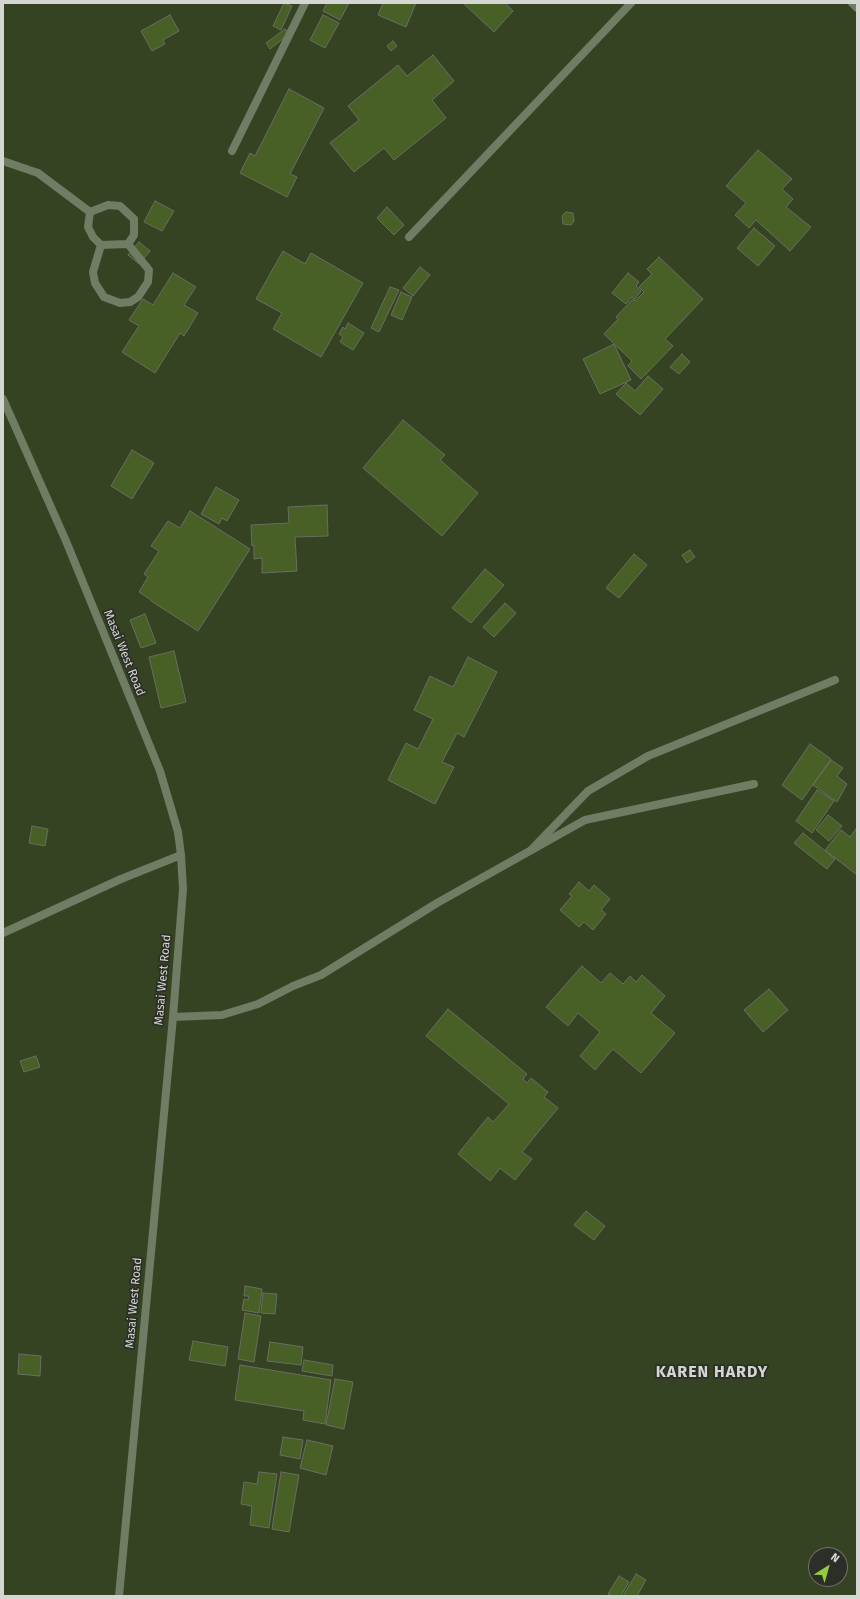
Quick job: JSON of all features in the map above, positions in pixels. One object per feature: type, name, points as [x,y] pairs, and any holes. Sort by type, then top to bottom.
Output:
[{"type":"street","points":[[232,151],[305,3]]},
{"type":"street","points":[[409,237],[630,3]]},
{"type":"street","points":[[852,3],[857,8]]},
{"type":"street","points":[[3,161],[38,173],[90,212]]},
{"type":"street","points":[[90,212],[108,205],[120,206],[134,219],[134,235],[128,244]]},
{"type":"street","points":[[90,212],[88,227],[93,237],[101,245],[128,244]]},
{"type":"street","points":[[101,245],[93,272],[95,283],[104,297],[120,303],[130,302],[138,297],[148,282],[149,270],[128,244]]},
{"type":"street","name":"Masai West Road","points":[[3,399],[66,541],[160,771],[178,832],[181,855],[182,889],[173,1017],[119,1596]]},
{"type":"street","points":[[530,851],[588,791],[648,756],[835,680]]},
{"type":"street","points":[[173,1017],[222,1015],[258,1004],[293,986],[321,975],[437,903],[585,820],[754,784]]},
{"type":"street","points":[[3,933],[121,879],[181,855]]},
{"type":"green space","points":[[3,3],[857,3],[857,1596],[3,1596]]},
{"type":"building","points":[[284,3],[292,6],[281,30],[273,26]]},
{"type":"building","points":[[327,3],[349,3],[340,20],[323,11]]},
{"type":"building","points":[[383,3],[416,3],[406,27],[378,15]]},
{"type":"building","points":[[463,3],[507,3],[506,4],[513,11],[494,32]]},
{"type":"building","points":[[170,15],[179,31],[163,40],[165,44],[152,51],[141,31]]},
{"type":"building","points":[[323,15],[339,23],[325,48],[310,40]]},
{"type":"building","points":[[285,29],[289,34],[270,49],[266,43]]},
{"type":"building","points":[[393,41],[397,46],[391,51],[387,46]]},
{"type":"building","points":[[433,55],[454,81],[432,100],[446,118],[394,160],[384,148],[354,172],[330,143],[359,120],[348,106],[398,65],[407,76]]},
{"type":"building","points":[[289,89],[324,108],[290,174],[297,177],[287,197],[240,173],[250,153],[255,156]]},
{"type":"building","points":[[758,150],[792,179],[782,189],[793,199],[786,207],[811,227],[790,251],[756,220],[749,228],[735,215],[746,203],[726,186]]},
{"type":"building","points":[[155,201],[174,211],[162,231],[144,222]]},
{"type":"building","points":[[387,207],[404,225],[394,235],[377,218]]},
{"type":"building","points":[[566,212],[573,213],[574,221],[571,225],[563,224],[562,216]]},
{"type":"building","points":[[754,228],[775,246],[758,266],[737,248]]},
{"type":"building","points":[[139,242],[150,251],[139,264],[128,255]]},
{"type":"building","points":[[283,251],[305,264],[311,253],[363,283],[321,357],[273,329],[282,313],[256,299]]},
{"type":"building","points":[[659,257],[703,299],[665,339],[673,346],[641,379],[628,366],[632,361],[604,334],[618,319],[616,317],[633,299],[635,301],[644,292],[639,287],[652,274],[647,269]]},
{"type":"building","points":[[420,267],[430,275],[413,296],[403,288]]},
{"type":"building","points":[[173,273],[196,287],[184,305],[198,313],[184,336],[180,333],[155,373],[122,352],[139,326],[129,320],[143,299],[153,305]]},
{"type":"building","points":[[628,273],[639,282],[636,286],[641,291],[635,299],[632,297],[626,304],[612,293]]},
{"type":"building","points":[[390,287],[399,290],[379,332],[371,328]]},
{"type":"building","points":[[401,292],[412,297],[402,320],[391,315]]},
{"type":"building","points":[[348,323],[364,333],[353,350],[340,342],[343,337],[339,334],[343,327],[345,329]]},
{"type":"building","points":[[614,344],[631,380],[600,394],[583,359]]},
{"type":"building","points":[[682,354],[690,362],[679,374],[670,367]]},
{"type":"building","points":[[648,376],[663,389],[640,415],[616,394],[626,383],[635,391]]},
{"type":"building","points":[[403,420],[445,455],[440,460],[478,493],[442,536],[363,468]]},
{"type":"building","points":[[132,450],[154,463],[132,499],[111,486]]},
{"type":"building","points":[[216,487],[239,500],[227,521],[222,518],[219,524],[201,514]]},
{"type":"building","points":[[327,505],[328,536],[295,537],[297,571],[262,573],[262,558],[254,559],[254,545],[252,546],[251,525],[289,523],[288,507]]},
{"type":"building","points":[[190,511],[250,549],[198,631],[139,592],[148,577],[144,574],[159,551],[151,546],[168,521],[180,528]]},
{"type":"building","points":[[690,550],[695,557],[687,563],[682,555]]},
{"type":"building","points":[[634,554],[647,565],[619,598],[606,588]]},
{"type":"building","points":[[485,569],[504,585],[471,623],[452,608]]},
{"type":"building","points":[[505,603],[516,613],[494,637],[483,627]]},
{"type":"building","points":[[145,614],[156,643],[141,648],[130,620]]},
{"type":"building","points":[[174,651],[186,702],[161,708],[149,657]]},
{"type":"building","points":[[468,657],[497,672],[464,737],[457,733],[442,762],[454,767],[435,804],[388,780],[406,743],[418,749],[433,719],[414,710],[430,676],[453,687]]},
{"type":"building","points":[[810,744],[831,759],[802,800],[782,785]]},
{"type":"building","points":[[831,760],[843,768],[837,776],[847,784],[837,802],[813,785]]},
{"type":"building","points":[[817,790],[834,801],[812,833],[796,821]]},
{"type":"building","points":[[828,815],[842,826],[829,841],[816,830]]},
{"type":"building","points":[[32,826],[48,829],[45,846],[29,843]]},
{"type":"building","points":[[856,829],[857,875],[825,850],[841,830],[850,837]]},
{"type":"building","points":[[803,833],[835,859],[827,869],[794,843]]},
{"type":"building","points":[[579,882],[589,891],[594,885],[610,899],[601,910],[606,914],[593,930],[584,922],[579,927],[560,910],[572,896],[569,894]]},
{"type":"building","points":[[582,966],[601,983],[610,973],[623,984],[630,976],[636,982],[642,975],[665,996],[651,1013],[675,1033],[641,1073],[613,1049],[595,1070],[580,1056],[600,1032],[578,1013],[568,1026],[546,1007]]},
{"type":"building","points":[[769,989],[788,1010],[763,1032],[744,1010]]},
{"type":"building","points":[[448,1009],[527,1074],[523,1079],[527,1083],[531,1078],[548,1092],[544,1097],[558,1108],[522,1152],[532,1159],[515,1180],[500,1168],[490,1181],[458,1154],[488,1117],[493,1122],[509,1104],[426,1036]]},
{"type":"building","points":[[36,1056],[40,1067],[24,1072],[20,1061]]},
{"type":"building","points":[[586,1211],[605,1226],[594,1240],[574,1225]]},
{"type":"building","points":[[245,1286],[262,1289],[259,1313],[242,1310],[244,1299],[248,1300],[249,1296],[244,1296]]},
{"type":"building","points":[[263,1293],[277,1294],[275,1314],[261,1313]]},
{"type":"building","points":[[245,1313],[261,1316],[254,1362],[238,1359]]},
{"type":"building","points":[[193,1341],[228,1347],[225,1366],[189,1360]]},
{"type":"building","points":[[270,1342],[303,1347],[301,1365],[267,1361]]},
{"type":"building","points":[[19,1354],[41,1356],[40,1376],[18,1374]]},
{"type":"building","points":[[304,1360],[333,1365],[332,1376],[302,1371]]},
{"type":"building","points":[[240,1365],[331,1380],[325,1424],[303,1420],[304,1411],[235,1400]]},
{"type":"building","points":[[335,1379],[353,1382],[344,1429],[326,1425]]},
{"type":"building","points":[[283,1437],[303,1440],[300,1459],[280,1455]]},
{"type":"building","points":[[307,1440],[333,1446],[326,1475],[300,1468]]},
{"type":"building","points":[[259,1472],[277,1474],[269,1528],[250,1525],[252,1506],[241,1504],[244,1482],[257,1484]]},
{"type":"building","points":[[281,1472],[299,1475],[289,1532],[272,1529]]},
{"type":"building","points":[[636,1574],[646,1580],[637,1596],[623,1596]]},
{"type":"building","points":[[619,1576],[629,1582],[621,1596],[612,1596],[608,1594]]},
{"type":"district","name":"KAREN HARDY","points":[[712,1373]]}]
